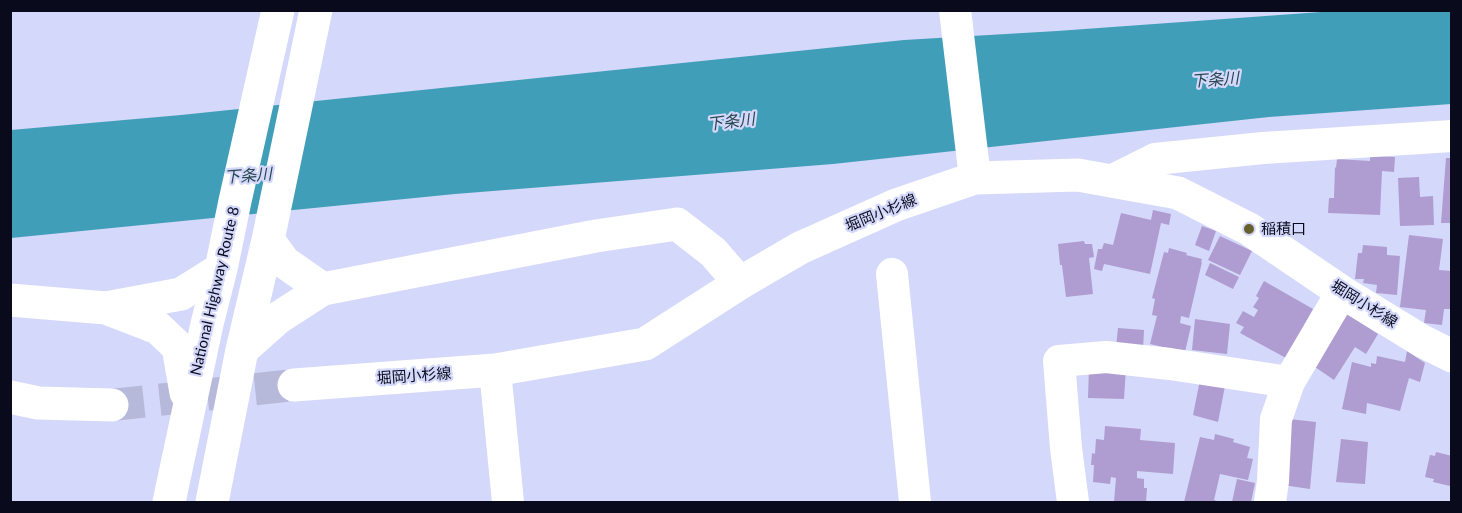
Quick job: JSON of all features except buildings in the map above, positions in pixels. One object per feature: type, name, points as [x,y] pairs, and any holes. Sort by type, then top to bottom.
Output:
[{"type":"main road","name":"National Highway Route 8","points":[[169,502],[278,10]]},
{"type":"main road","points":[[212,502],[242,350],[316,10]]},
{"type":"main road","name":"堀岡小杉線","points":[[294,385],[495,370],[645,344],[740,283],[800,248],[896,205],[975,178],[1078,175],[1178,193],[1250,229],[1342,292],[1422,341],[1452,356]]},
{"type":"main road","points":[[271,224],[284,262],[323,289]]},
{"type":"main road","points":[[242,350],[278,318],[323,289],[596,236],[677,224],[712,252],[740,283]]},
{"type":"main road","points":[[10,300],[106,308],[181,294],[221,269]]},
{"type":"main road","points":[[106,308],[159,328],[178,347],[188,409]]},
{"type":"main road","points":[[10,397],[38,403],[112,405]]},
{"type":"street","points":[[955,10],[975,178]]},
{"type":"street","points":[[1111,181],[1155,159],[1263,148],[1452,136]]},
{"type":"street","points":[[892,274],[915,502]]},
{"type":"street","points":[[1270,502],[1276,419],[1289,382],[1342,292]]},
{"type":"street","points":[[1072,502],[1059,361],[1106,357],[1289,382]]},
{"type":"street","points":[[495,370],[508,502]]},
{"type":"water","name":"下条川","points":[[1335,11],[1451,11],[1451,104],[1269,117],[833,164],[455,194],[11,238],[11,130],[181,115],[904,40]]},
{"type":"tunnel","points":[[112,405],[294,385]]},
{"type":"place","name":"稲積口","points":[[1249,229]]}]
